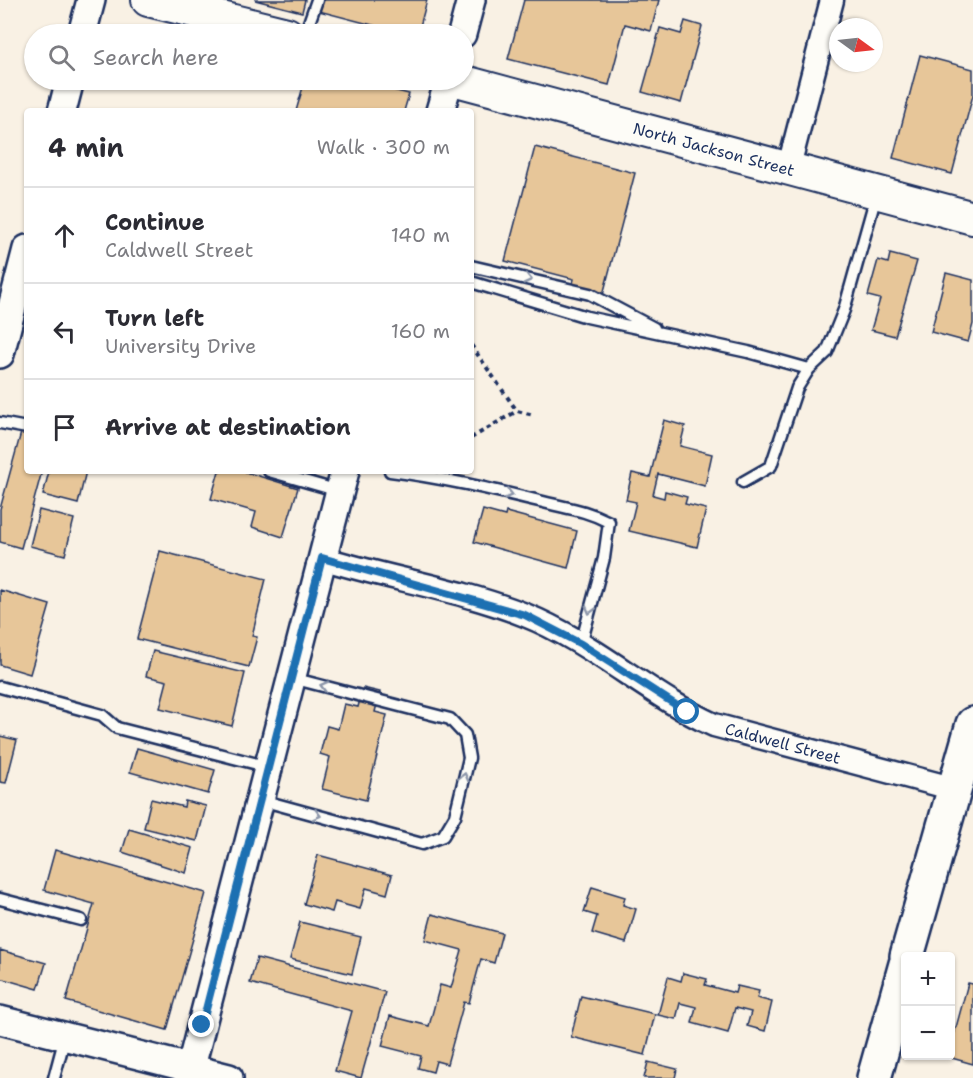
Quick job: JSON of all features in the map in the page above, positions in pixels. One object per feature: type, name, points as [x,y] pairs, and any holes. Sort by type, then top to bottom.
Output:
[{"type":"main road","points":[[147,0],[246,24]]},
{"type":"main road","name":"North Jackson Street","points":[[474,85],[973,218]]},
{"type":"main road","points":[[909,952],[973,724]]},
{"type":"main road","points":[[874,1078],[901,981]]},
{"type":"street","points":[[85,24],[91,0]]},
{"type":"street","points":[[465,24],[471,0]]},
{"type":"street","points":[[788,170],[832,0]]},
{"type":"street","points":[[63,108],[67,90]]},
{"type":"street","points":[[441,108],[446,90]]},
{"type":"street","points":[[0,354],[24,261]]},
{"type":"street","points":[[190,1073],[342,481]]},
{"type":"street","name":"Caldwell Street","points":[[322,558],[525,615],[581,644],[687,712],[714,725],[955,789]]},
{"type":"street","points":[[0,1020],[65,1036],[190,1073],[229,1078]]},
{"type":"lane","points":[[309,24],[317,0]]},
{"type":"lane","points":[[743,483],[771,466],[797,388],[809,369],[827,352],[844,310],[877,193]]},
{"type":"lane","points":[[474,267],[590,294],[664,334]]},
{"type":"lane","points":[[474,283],[587,317],[809,369]]},
{"type":"lane","points":[[0,423],[24,427]]},
{"type":"lane","points":[[291,474],[342,481]]},
{"type":"lane","points":[[414,474],[439,477],[588,511],[609,522],[604,558],[581,644]]},
{"type":"lane","points":[[260,800],[422,844],[443,836],[455,816],[469,758],[465,735],[450,719],[292,678]]},
{"type":"lane","points":[[0,687],[102,715],[117,728],[269,767]]},
{"type":"lane","points":[[0,898],[81,920]]},
{"type":"lane","points":[[54,1078],[65,1036]]},
{"type":"path","points":[[474,349],[517,411],[534,415]]},
{"type":"path","points":[[474,436],[517,411]]},
{"type":"building","points":[[255,0],[305,0],[302,12]]},
{"type":"building","points":[[323,0],[427,0],[421,24],[369,24],[319,11]]},
{"type":"building","points":[[524,0],[659,0],[651,31],[625,24],[609,85],[508,59]]},
{"type":"building","points":[[685,21],[702,26],[681,103],[642,92],[660,28],[681,34]]},
{"type":"building","points":[[920,55],[973,69],[973,95],[952,174],[893,158]]},
{"type":"building","points":[[302,90],[393,90],[409,94],[405,108],[297,108]]},
{"type":"building","points":[[535,147],[635,173],[603,295],[572,287],[574,279],[505,261]]},
{"type":"building","points":[[890,254],[917,261],[895,336],[871,330],[880,299],[868,296],[878,260],[888,263]]},
{"type":"building","points":[[946,273],[973,280],[973,324],[968,342],[931,332]]},
{"type":"building","points":[[664,420],[685,426],[680,446],[712,454],[705,486],[658,474],[653,495],[664,498],[665,491],[687,497],[685,504],[706,509],[697,547],[629,531],[636,502],[626,500],[632,473],[650,477]]},
{"type":"building","points":[[22,429],[24,429],[24,474],[41,474],[21,548],[0,542],[0,509]]},
{"type":"building","points":[[48,474],[85,474],[78,504],[43,495]]},
{"type":"building","points":[[218,474],[252,474],[298,488],[283,537],[252,527],[256,512],[211,499]]},
{"type":"building","points":[[39,510],[74,519],[65,555],[30,546]]},
{"type":"building","points":[[483,510],[505,516],[506,512],[577,531],[568,568],[474,542]]},
{"type":"building","points":[[160,551],[266,579],[252,636],[257,637],[249,667],[137,639]]},
{"type":"building","points":[[0,590],[50,605],[30,674],[0,665]]},
{"type":"building","points":[[153,651],[245,673],[232,726],[160,708],[167,681],[146,676]]},
{"type":"building","points":[[363,688],[380,692],[375,712],[387,715],[366,800],[322,789],[330,757],[320,754],[327,726],[338,729],[344,704],[358,707]]},
{"type":"building","points":[[0,736],[17,740],[6,783],[0,782]]},
{"type":"building","points":[[137,748],[215,770],[208,794],[130,772]]},
{"type":"building","points":[[151,799],[184,807],[185,801],[206,806],[197,841],[144,828]]},
{"type":"building","points":[[129,829],[193,848],[186,873],[122,852]]},
{"type":"building","points":[[55,850],[206,893],[167,1030],[66,1001],[94,904],[44,890]]},
{"type":"building","points":[[318,855],[392,875],[387,894],[366,888],[360,909],[335,902],[332,912],[304,904]]},
{"type":"building","points":[[592,887],[625,897],[623,905],[636,909],[626,943],[592,933],[597,916],[584,912]]},
{"type":"building","points":[[432,914],[502,933],[494,963],[481,959],[469,1003],[464,1002],[447,1064],[436,1061],[433,1072],[418,1068],[421,1056],[382,1046],[390,1016],[429,1026],[440,985],[451,988],[462,950],[425,940]]},
{"type":"building","points":[[300,922],[361,937],[352,974],[290,959]]},
{"type":"building","points":[[0,950],[46,963],[38,989],[0,978]]},
{"type":"building","points":[[257,958],[385,992],[361,1078],[335,1071],[352,1011],[250,983]]},
{"type":"building","points":[[683,973],[707,979],[705,985],[735,993],[737,986],[759,991],[757,998],[772,1002],[765,1031],[747,1026],[751,1012],[735,1008],[728,1033],[692,1023],[696,1007],[680,1003],[676,1019],[658,1015],[668,977],[681,981]]},
{"type":"building","points":[[968,983],[973,984],[973,1064],[955,1059],[955,1031]]},
{"type":"building","points":[[581,996],[655,1014],[645,1055],[571,1037]]},
{"type":"building","points":[[648,1062],[677,1069],[675,1078],[644,1078]]},
{"type":"route","points":[[202,1025],[322,558],[525,615],[581,644],[687,712]]}]
